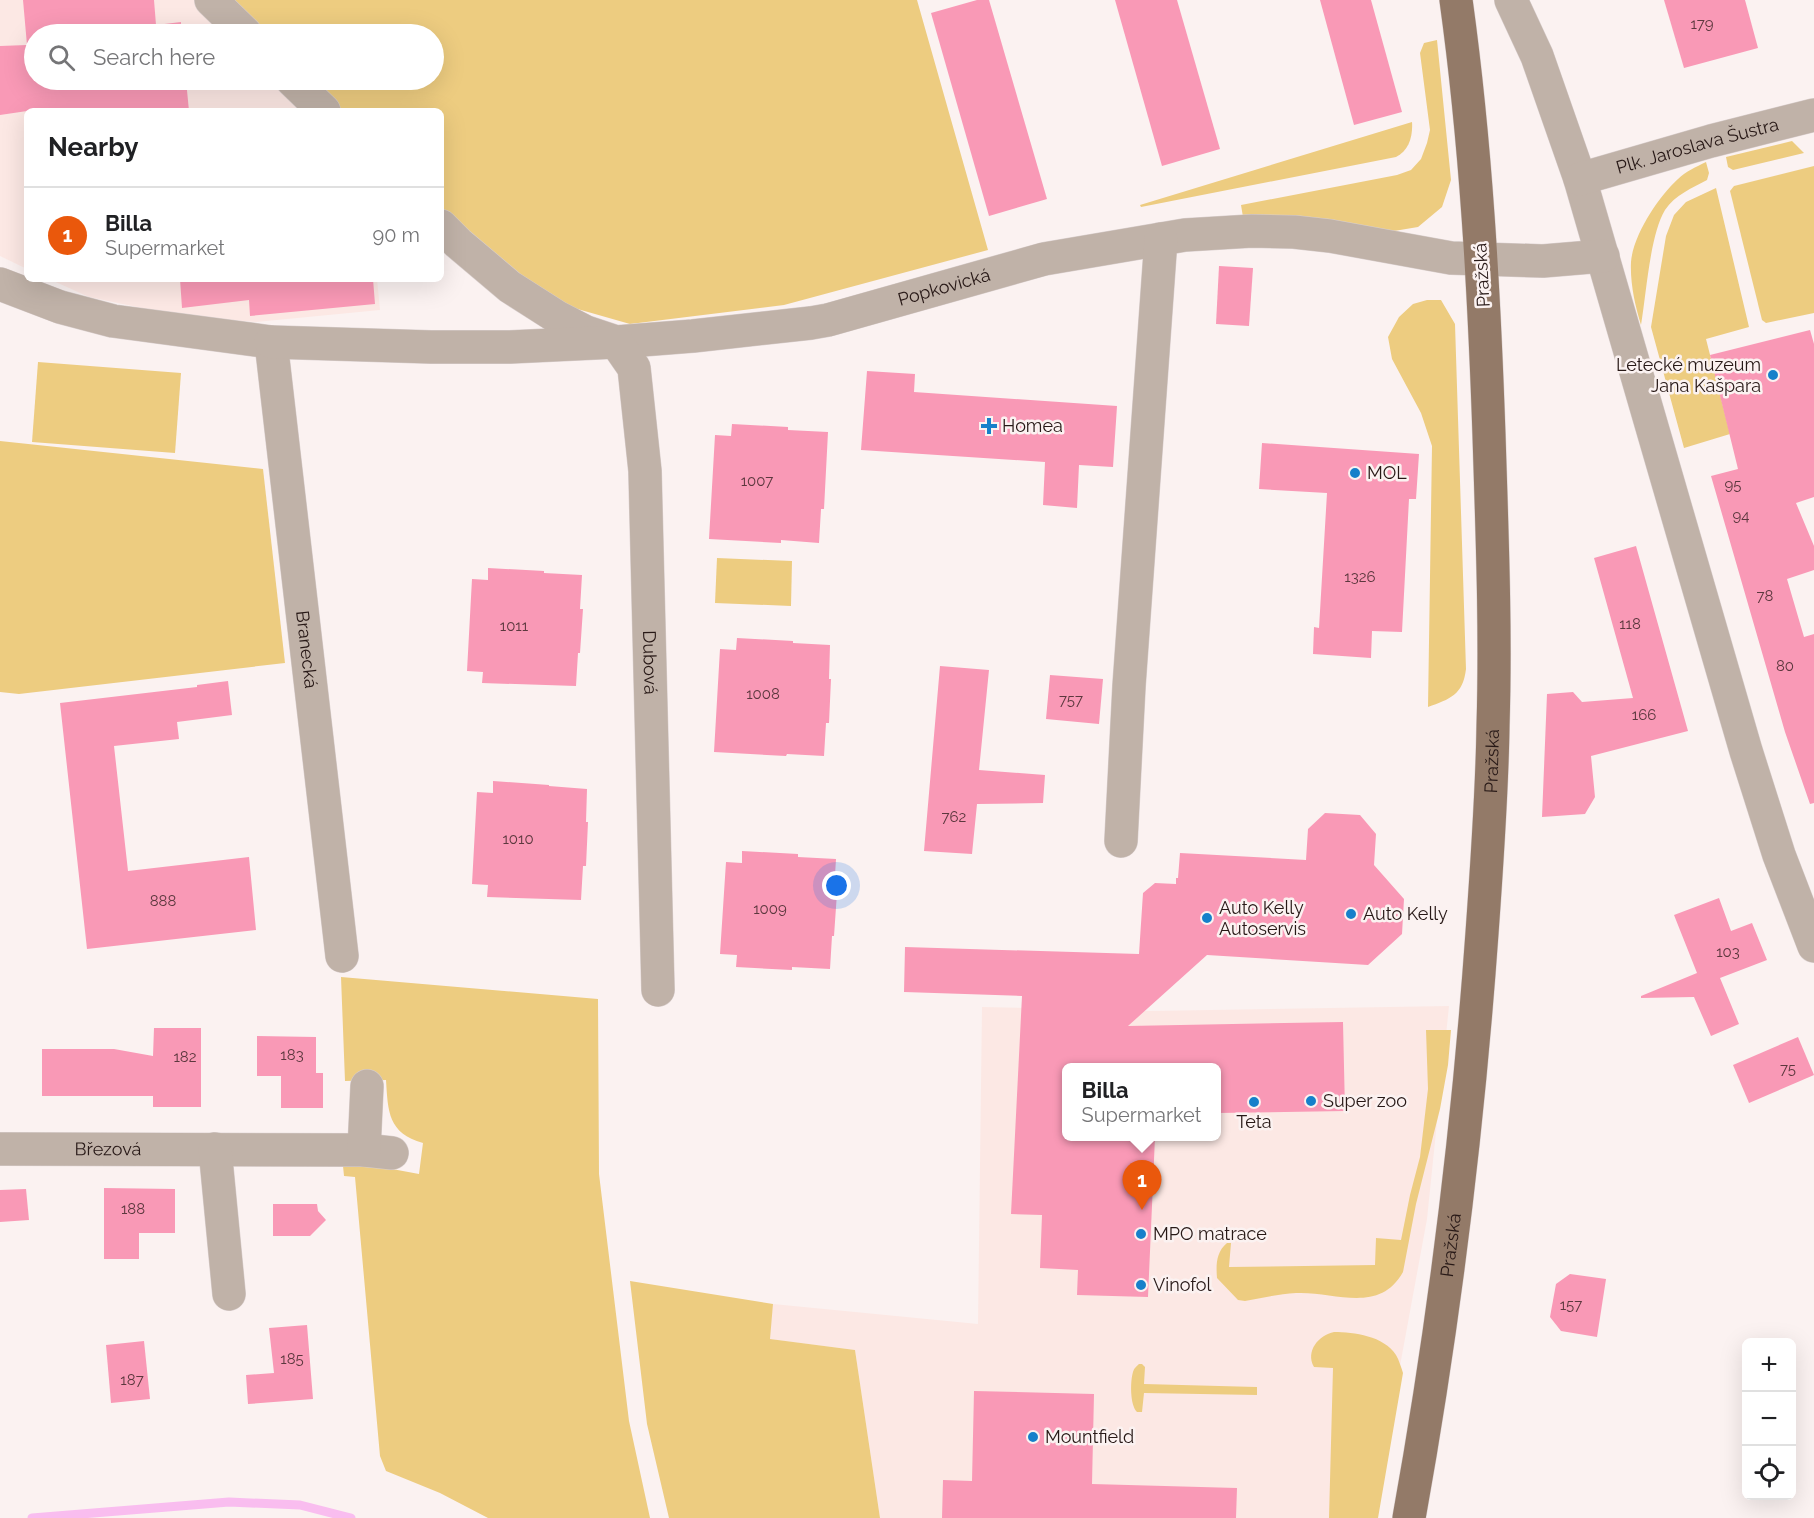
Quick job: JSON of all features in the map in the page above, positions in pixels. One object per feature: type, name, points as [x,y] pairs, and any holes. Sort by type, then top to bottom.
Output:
[{"type":"main road","name":"Pražská","points":[[1410,1518],[1457,1201],[1477,1003],[1490,823],[1494,724],[1494,603],[1486,352],[1474,157],[1456,0]]},
{"type":"street","points":[[211,0],[236,24]]},
{"type":"street","points":[[1511,0],[1537,56],[1580,179],[1746,751],[1779,855],[1814,946]]},
{"type":"street","points":[[302,90],[321,108]]},
{"type":"street","name":"Plk. Jaroslava Šustra","points":[[1580,179],[1710,141],[1814,115]]},
{"type":"street","name":"Popkovická","points":[[444,229],[510,286],[557,317],[586,332],[616,342],[693,336],[828,320],[1044,259],[1185,235],[1252,231],[1294,232],[1330,236],[1450,258],[1481,260],[1543,261],[1603,256]]},
{"type":"street","points":[[1121,841],[1129,686],[1161,239]]},
{"type":"street","points":[[0,284],[60,308],[104,319],[271,342],[510,347],[616,342]]},
{"type":"street","name":"Branecká","points":[[271,342],[342,956]]},
{"type":"street","name":"Dubová","points":[[616,342],[634,368],[645,471],[657,990]]},
{"type":"street","name":"Březová","points":[[0,1149],[378,1152],[367,1086]]},
{"type":"street","points":[[215,1149],[229,1294]]},
{"type":"shaded area","points":[[0,0],[198,0],[223,24],[24,24],[24,90],[289,90],[308,108],[24,108],[24,268],[0,256]]},
{"type":"shaded area","points":[[218,0],[917,0],[988,250],[784,305],[630,324],[560,304],[474,244],[444,216],[444,108],[331,108],[312,90],[444,90],[444,24],[243,24]]},
{"type":"shaded area","points":[[1437,40],[1451,180],[1442,207],[1418,227],[1394,231],[1349,224],[1244,223],[1241,205],[1397,175],[1411,170],[1421,159],[1430,130],[1420,53],[1424,43]]},
{"type":"shaded area","points":[[1412,122],[1409,142],[1404,151],[1396,157],[1141,207],[1140,205]]},
{"type":"shaded area","points":[[1792,141],[1804,153],[1733,170],[1728,167],[1726,157]]},
{"type":"shaded area","points":[[1706,162],[1709,173],[1707,180],[1674,200],[1665,210],[1660,221],[1652,249],[1641,325],[1631,278],[1631,262],[1637,240],[1648,217],[1671,186],[1691,169]]},
{"type":"shaded area","points":[[1814,166],[1814,313],[1766,323],[1762,320],[1730,191],[1734,186]]},
{"type":"shaded area","points":[[1716,188],[1749,327],[1706,339],[1730,434],[1684,448],[1651,327],[1666,236],[1674,215],[1686,202]]},
{"type":"shaded area","points":[[56,282],[377,282],[380,310],[256,322],[180,316],[89,297]]},
{"type":"shaded area","points":[[1427,300],[1441,300],[1455,324],[1466,669],[1462,685],[1454,695],[1428,707],[1432,446],[1421,413],[1392,359],[1388,337],[1399,317],[1413,304]]},
{"type":"shaded area","points":[[38,362],[181,373],[175,453],[32,442]]},
{"type":"shaded area","points":[[0,441],[263,469],[285,663],[19,694],[0,692]]},
{"type":"shaded area","points":[[717,558],[792,561],[791,606],[715,603]]},
{"type":"shaded area","points":[[341,977],[598,999],[599,1174],[629,1421],[650,1518],[488,1518],[440,1493],[386,1471],[380,1456],[355,1177],[344,1176],[343,1166],[376,1166],[419,1174],[423,1143],[411,1139],[396,1127],[389,1111],[386,1080],[345,1081]]},
{"type":"shaded area","points":[[1449,1006],[1427,1219],[1372,1518],[880,1518],[855,1350],[769,1339],[773,1304],[978,1324],[982,1007],[1150,1011]]},
{"type":"shaded area","points":[[1426,1030],[1451,1030],[1448,1065],[1403,1272],[1393,1285],[1382,1293],[1369,1297],[1296,1293],[1245,1301],[1238,1300],[1217,1278],[1219,1255],[1227,1243],[1231,1243],[1229,1267],[1375,1265],[1376,1238],[1401,1240],[1420,1157],[1428,1089]]},
{"type":"shaded area","points":[[630,1281],[773,1304],[770,1339],[855,1350],[880,1518],[669,1518],[647,1424]]},
{"type":"shaded area","points":[[1334,1332],[1359,1334],[1384,1343],[1396,1355],[1403,1373],[1378,1518],[1329,1518],[1333,1368],[1314,1367],[1311,1355],[1315,1345],[1323,1336]]},
{"type":"shaded area","points":[[1139,1364],[1145,1367],[1144,1384],[1257,1387],[1257,1395],[1144,1393],[1142,1412],[1137,1412],[1133,1404],[1131,1387],[1133,1371]]},
{"type":"building","points":[[23,0],[154,0],[156,24],[25,24]]},
{"type":"building","points":[[977,0],[989,0],[1047,199],[989,216],[931,13]]},
{"type":"building","points":[[1115,0],[1177,0],[1220,149],[1162,166]]},
{"type":"building","points":[[1320,0],[1371,0],[1402,112],[1354,125]]},
{"type":"building","points":[[1664,0],[1745,0],[1758,48],[1684,68]]},
{"type":"building","points":[[24,45],[24,90],[187,90],[189,108],[24,108],[24,111],[0,115],[0,46]]},
{"type":"building","points":[[1219,266],[1253,268],[1249,326],[1216,324]]},
{"type":"building","points":[[180,282],[373,282],[375,304],[250,316],[249,300],[182,308]]},
{"type":"building","points":[[1810,330],[1814,344],[1814,497],[1796,503],[1814,546],[1814,570],[1787,579],[1804,637],[1814,634],[1814,803],[1810,804],[1785,732],[1711,476],[1738,469],[1710,355]]},
{"type":"building","name":"Homea","points":[[867,371],[915,374],[914,392],[1117,406],[1113,467],[1079,465],[1077,508],[1043,505],[1045,462],[861,450]]},
{"type":"building","points":[[732,424],[828,432],[824,509],[821,509],[819,543],[709,539],[715,435],[731,436]]},
{"type":"building","points":[[1262,443],[1419,454],[1416,499],[1409,499],[1402,632],[1372,631],[1371,658],[1313,654],[1314,627],[1319,628],[1327,493],[1259,489]]},
{"type":"building","points":[[1636,546],[1688,731],[1591,756],[1595,797],[1585,814],[1542,817],[1547,694],[1573,692],[1582,702],[1633,698],[1594,558]]},
{"type":"building","points":[[488,568],[582,575],[580,609],[583,609],[576,686],[482,683],[483,672],[467,671],[472,579],[488,580]]},
{"type":"building","points":[[737,638],[830,645],[829,723],[826,723],[824,756],[714,752],[720,649],[736,650]]},
{"type":"building","points":[[940,666],[989,670],[979,770],[1045,775],[1043,803],[977,804],[972,854],[924,851]]},
{"type":"building","points":[[1050,675],[1103,679],[1099,724],[1046,719]]},
{"type":"building","points":[[228,681],[232,715],[177,722],[179,739],[114,746],[128,871],[249,857],[256,930],[87,949],[60,703],[197,687],[197,685]]},
{"type":"building","points":[[493,781],[587,789],[586,866],[583,866],[581,900],[487,897],[488,885],[472,884],[477,792],[493,793]]},
{"type":"building","points":[[1325,813],[1360,815],[1376,834],[1374,865],[1404,899],[1402,934],[1368,965],[1207,955],[1128,1026],[1343,1022],[1345,1111],[1221,1113],[1221,1063],[1062,1063],[1062,1141],[1155,1141],[1148,1297],[1077,1295],[1078,1270],[1040,1268],[1042,1215],[1011,1214],[1022,996],[904,992],[905,947],[1139,954],[1143,893],[1155,883],[1176,884],[1180,853],[1306,860],[1308,829]]},
{"type":"building","points":[[742,851],[836,859],[834,892],[837,893],[830,969],[792,967],[792,970],[736,967],[737,955],[720,954],[726,862],[742,863]]},
{"type":"building","points":[[1719,898],[1731,931],[1752,923],[1767,960],[1720,978],[1739,1024],[1711,1036],[1694,997],[1641,998],[1641,996],[1697,973],[1674,915]]},
{"type":"building","points":[[154,1028],[201,1028],[201,1107],[153,1107],[153,1096],[42,1096],[42,1049],[114,1049],[153,1056]]},
{"type":"building","points":[[257,1036],[316,1037],[316,1073],[323,1073],[323,1108],[281,1108],[281,1076],[257,1076]]},
{"type":"building","points":[[1798,1037],[1814,1075],[1749,1103],[1733,1065]]},
{"type":"building","points":[[104,1188],[175,1189],[175,1233],[139,1233],[139,1259],[104,1259]]},
{"type":"building","points":[[26,1189],[29,1220],[0,1222],[0,1190]]},
{"type":"building","points":[[273,1204],[317,1204],[318,1211],[326,1220],[310,1236],[273,1236]]},
{"type":"building","points":[[1570,1274],[1606,1279],[1597,1337],[1561,1331],[1550,1317],[1556,1284]]},
{"type":"building","points":[[307,1325],[313,1399],[248,1404],[246,1375],[274,1373],[269,1328]]},
{"type":"building","points":[[144,1341],[150,1399],[111,1403],[106,1345]]},
{"type":"building","name":"Mountfield","points":[[974,1391],[1094,1394],[1092,1484],[1237,1488],[1236,1518],[942,1518],[943,1480],[972,1481]]},
{"type":"waterway","points":[[32,1518],[229,1502],[300,1505],[351,1518]]},
{"type":"place","name":"Letecké muzeum Jana Kašpara","points":[[1773,375]]},
{"type":"place","name":"Homea","points":[[989,426]]},
{"type":"place","name":"MOL","points":[[1355,473]]},
{"type":"place","name":"Auto Kelly","points":[[1351,914]]},
{"type":"place","name":"Auto Kelly Autoservis","points":[[1207,918]]},
{"type":"place","name":"Super zoo","points":[[1311,1101]]},
{"type":"place","name":"Teta","points":[[1254,1102]]},
{"type":"place","name":"Billa","points":[[1142,1210]]},
{"type":"place","name":"MPO matrace","points":[[1141,1234]]},
{"type":"place","name":"Vinofol","points":[[1141,1285]]},
{"type":"place","name":"Mountfield","points":[[1033,1437]]}]
